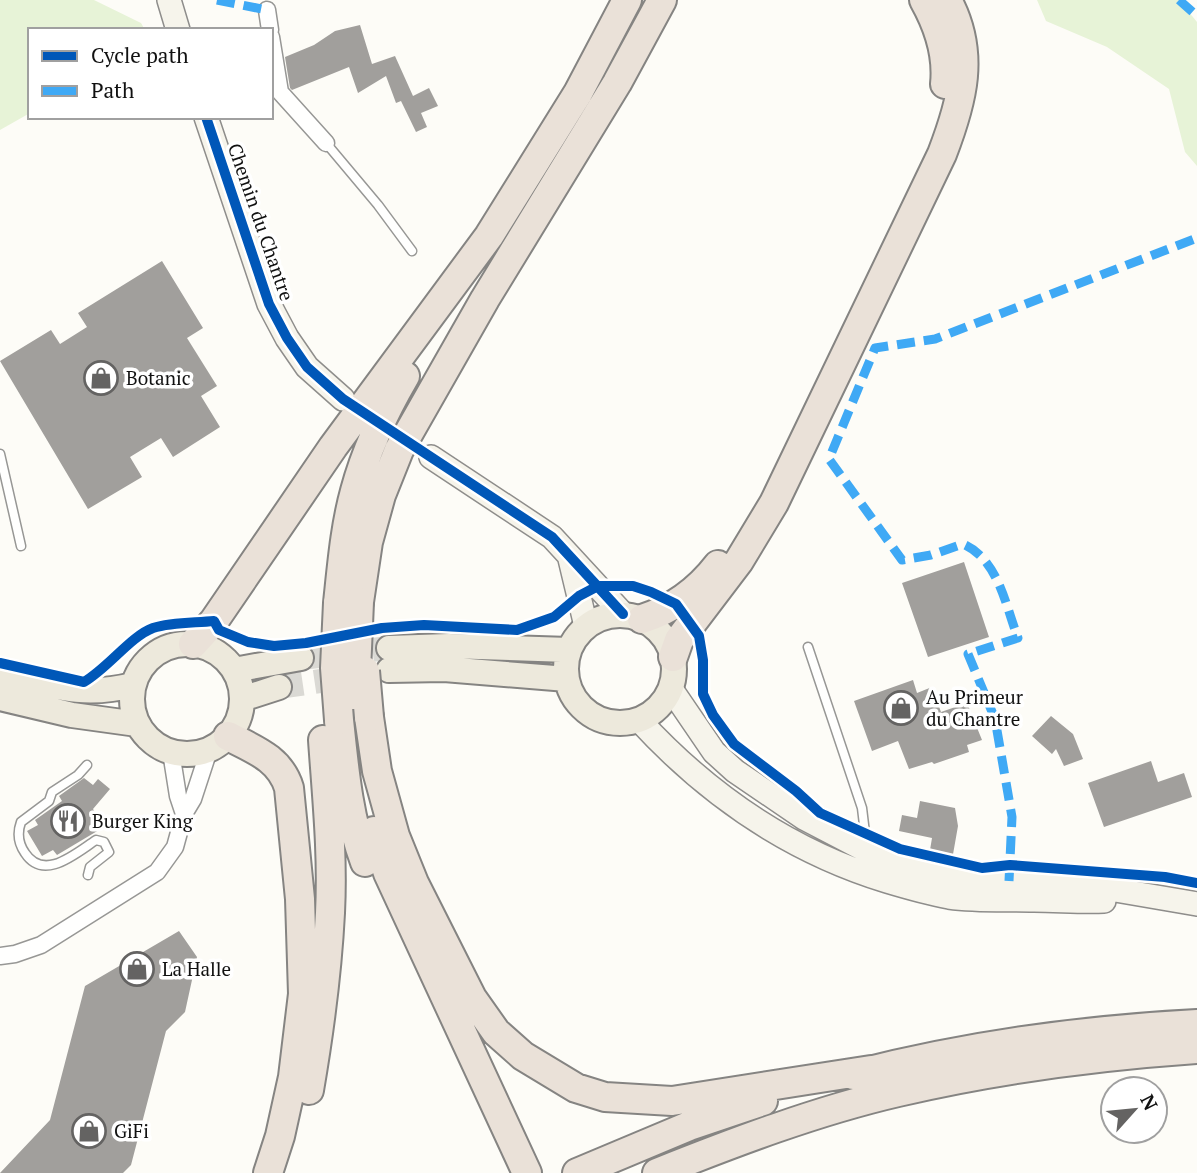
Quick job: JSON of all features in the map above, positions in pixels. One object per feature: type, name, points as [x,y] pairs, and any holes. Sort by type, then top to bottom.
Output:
[{"type":"highway","points":[[193,644],[214,621],[333,447],[465,271],[516,195],[578,93],[627,0]]},
{"type":"highway","points":[[617,83],[662,0]]},
{"type":"highway","points":[[341,604],[368,542],[381,495],[399,450],[485,299],[671,0]]},
{"type":"highway","points":[[633,617],[676,604],[699,587],[730,551],[925,156],[940,112],[945,78],[941,39],[923,0]]},
{"type":"highway","points":[[673,657],[679,640],[739,561],[765,520],[942,154],[963,90],[963,56],[959,28],[947,0]]},
{"type":"highway","points":[[286,1173],[298,1136],[320,1024],[330,913],[331,849],[354,665],[341,604],[343,555],[355,492],[386,408],[465,271]]},
{"type":"highway","points":[[346,720],[377,771],[391,823],[414,883],[472,998],[496,1032],[523,1056],[576,1088],[605,1097],[672,1101],[1111,1029],[1197,1024]]},
{"type":"highway","points":[[346,720],[371,821],[388,873],[516,1168]]},
{"type":"highway","points":[[218,743],[260,752],[279,766],[286,776],[289,788],[300,899],[303,994],[293,1077],[281,1136],[268,1173]]},
{"type":"highway","points":[[657,1173],[767,1131],[895,1092],[1026,1067],[1197,1049]]},
{"type":"highway","points":[[577,1173],[689,1126],[758,1102],[871,1070]]},
{"type":"main road","points":[[169,0],[177,28]]},
{"type":"main road","name":"Chemin du Chantre","points":[[207,119],[269,304],[287,338],[307,367],[343,399]]},
{"type":"main road","points":[[431,457],[552,537],[633,617],[656,628],[667,641],[673,657],[674,673],[671,689],[663,702],[639,720],[617,723],[603,720],[590,714],[571,693],[566,664],[569,650],[586,626],[603,617],[633,617]]},
{"type":"main road","points":[[569,556],[586,626]]},
{"type":"main road","points":[[193,644],[217,652],[234,670],[242,699],[236,725],[218,743],[184,754],[171,752],[151,741],[137,723],[131,705],[133,685],[137,673],[155,653],[167,647],[193,644]]},
{"type":"main road","points":[[567,679],[444,669],[389,659],[449,646],[569,650]]},
{"type":"main road","points":[[234,670],[301,658]]},
{"type":"main road","points":[[0,674],[79,692],[107,691],[133,685]]},
{"type":"main road","points":[[242,699],[279,687]]},
{"type":"main road","points":[[671,689],[714,752],[734,771],[804,818],[862,849],[914,869],[960,878],[1092,886],[1197,904]]},
{"type":"main road","points":[[0,698],[72,715],[137,723]]},
{"type":"main road","points":[[639,720],[693,774],[732,805],[801,847],[874,877],[947,896],[981,900],[1093,901],[1152,897]]},
{"type":"street","points":[[267,10],[270,28]]},
{"type":"street","points":[[273,59],[276,93],[326,143]]},
{"type":"street","points":[[0,956],[41,945],[157,872],[175,847],[184,814],[218,743]]},
{"type":"street","points":[[171,752],[178,796],[184,814]]},
{"type":"lane","points":[[326,143],[412,251]]},
{"type":"lane","points":[[0,454],[21,546]]},
{"type":"lane","points":[[801,847],[831,852],[859,861],[865,833],[862,808],[808,647]]},
{"type":"lane","points":[[88,765],[52,792],[50,801],[21,822],[18,837],[25,854],[32,861],[46,866],[66,859],[96,840],[104,842],[109,852],[90,867],[88,875]]},
{"type":"green space","points":[[0,0],[94,0],[141,23],[144,28],[28,28],[28,114],[0,130]]},
{"type":"green space","points":[[1037,0],[1179,0],[1197,22],[1197,166],[1185,152],[1169,89],[1107,47],[1046,21]]},
{"type":"building","points":[[360,25],[372,64],[395,56],[413,96],[429,88],[438,106],[421,113],[427,127],[416,132],[401,101],[396,103],[386,76],[358,93],[349,67],[292,90],[290,88],[285,57],[314,45],[335,31]]},
{"type":"building","name":"Botanic","points":[[162,261],[203,328],[187,338],[217,386],[201,396],[220,427],[173,457],[161,438],[130,457],[142,477],[88,509],[0,361],[51,330],[60,344],[87,327],[78,313]]},
{"type":"building","points":[[964,562],[989,637],[928,657],[902,583]]},
{"type":"building","points":[[913,680],[917,693],[932,687],[941,712],[967,703],[982,740],[967,745],[969,752],[909,769],[898,741],[872,751],[854,701]]},
{"type":"building","points":[[1051,716],[1073,734],[1083,759],[1064,766],[1056,749],[1052,754],[1032,736]]},
{"type":"building","points":[[1151,761],[1158,782],[1184,773],[1192,797],[1104,827],[1088,783]]},
{"type":"building","name":"Burger King","points":[[84,778],[93,785],[98,779],[110,789],[93,809],[104,827],[57,855],[53,850],[42,856],[27,831],[38,825],[35,820],[62,801],[59,796]]},
{"type":"building","points":[[920,801],[955,808],[958,826],[952,860],[929,856],[932,838],[899,831],[902,815],[917,818]]},
{"type":"building","points":[[179,931],[197,957],[185,1012],[166,1031],[131,1165],[123,1173],[0,1173],[50,1120],[85,986]]},
{"type":"tunnel","points":[[301,658],[389,648]]},
{"type":"tunnel","points":[[279,687],[354,676]]},
{"type":"marked path","points":[[217,0],[267,10]]},
{"type":"marked path","points":[[1179,0],[1197,16]]},
{"type":"marked path","points":[[1009,881],[1012,817],[995,719],[968,654],[1018,638],[999,584],[985,560],[963,544],[931,555],[902,560],[829,459],[875,348],[935,339],[1197,238]]},
{"type":"cycle path","points":[[207,119],[269,304],[287,338],[307,367],[343,399],[552,537],[623,614]]},
{"type":"cycle path","points":[[0,663],[84,682],[136,638],[153,628],[214,621],[219,630],[248,642],[274,646],[306,643],[382,628],[424,625],[517,630],[554,617],[579,596],[598,586],[633,586],[676,604],[699,636],[703,660],[703,694],[713,715],[734,744],[796,791],[820,813],[900,849],[982,868],[1010,865],[1165,877],[1197,883]]},
{"type":"place","name":"Botanic","points":[[101,378]]},
{"type":"place","name":"Au Primeur du Chantre","points":[[901,708]]},
{"type":"place","name":"Burger King","points":[[68,821]]},
{"type":"place","name":"La Halle","points":[[137,969]]},
{"type":"place","name":"GiFi","points":[[89,1131]]}]
